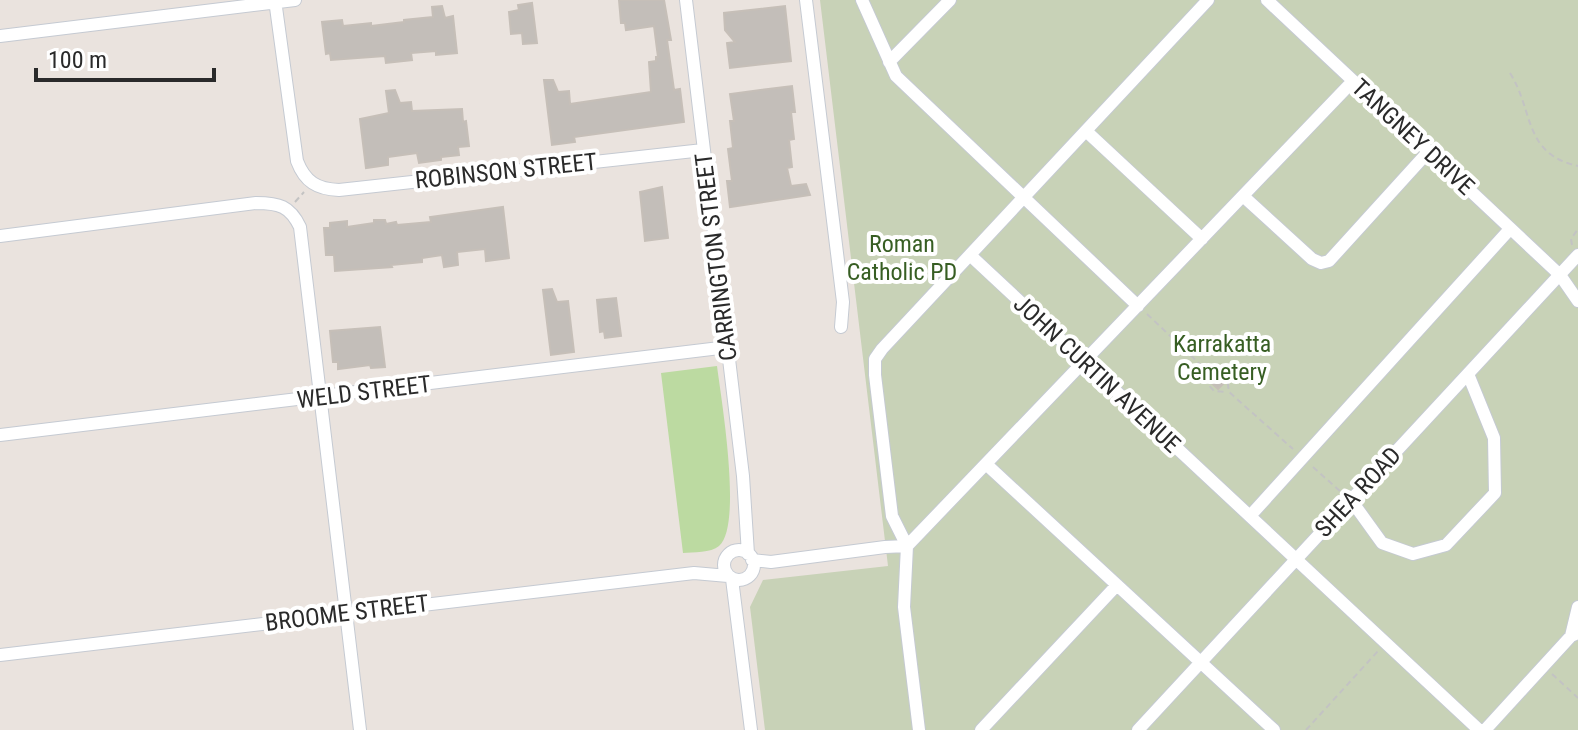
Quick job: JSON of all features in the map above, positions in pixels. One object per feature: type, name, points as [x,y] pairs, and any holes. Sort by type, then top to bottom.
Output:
[{"type":"street","points":[[0,36],[295,0]]},
{"type":"street","name":"CARRINGTON STREET","points":[[686,0],[743,476],[743,570],[737,608],[751,730]]},
{"type":"street","points":[[806,0],[843,302],[841,327]]},
{"type":"street","points":[[862,0],[896,76],[1138,306]]},
{"type":"street","points":[[889,62],[950,0]]},
{"type":"street","points":[[919,730],[904,607],[907,546],[892,516],[875,359],[1208,0]]},
{"type":"street","name":"TANGNEY DRIVE","points":[[1267,0],[1560,275],[1578,301]]},
{"type":"street","points":[[275,1],[297,161],[303,175],[311,183]]},
{"type":"street","points":[[907,546],[1353,81]]},
{"type":"street","points":[[1086,131],[1202,239]]},
{"type":"street","name":"ROBINSON STREET","points":[[311,183],[322,189],[339,190],[703,150]]},
{"type":"street","points":[[1243,196],[1312,259],[1321,263],[1329,261],[1428,152]]},
{"type":"street","points":[[0,236],[256,203],[282,205],[290,210],[300,227],[360,730]]},
{"type":"street","points":[[1250,516],[1510,229]]},
{"type":"street","name":"SHEA ROAD","points":[[1138,730],[1578,253]]},
{"type":"street","name":"JOHN CURTIN AVENUE","points":[[970,255],[1479,730]]},
{"type":"street","name":"WELD STREET","points":[[1,431],[322,398],[728,347]]},
{"type":"street","points":[[1351,500],[1382,543],[1413,554],[1446,545],[1495,493],[1494,438],[1468,374]]},
{"type":"street","points":[[986,464],[1274,730]]},
{"type":"street","name":"CARRINGTON STREET","points":[[729,556],[744,514]]},
{"type":"street","name":"BROOME STREET","points":[[0,655],[694,573],[743,570],[771,562],[907,546]]},
{"type":"street","points":[[729,556],[743,570],[724,569],[729,556]]},
{"type":"street","name":"BROOME STREET","points":[[694,573],[729,556]]},
{"type":"street","points":[[981,730],[1117,585]]},
{"type":"street","points":[[1485,730],[1575,634],[1578,607]]},
{"type":"path","points":[[1510,73],[1537,140],[1557,158],[1578,166]]},
{"type":"path","points":[[290,210],[311,183]]},
{"type":"path","points":[[1578,229],[1571,239],[1578,253]]},
{"type":"path","points":[[1138,306],[1204,368],[1219,370],[1227,378],[1229,392]]},
{"type":"path","points":[[1204,368],[1205,381],[1214,391],[1229,392],[1351,500]]},
{"type":"path","points":[[1306,730],[1386,643]]},
{"type":"path","points":[[1543,666],[1578,698]]},
{"type":"green space","name":"Karrakatta Cemetery","points":[[820,0],[1578,0],[1578,730],[765,730],[750,607],[763,580],[888,566]]},
{"type":"green space","points":[[717,366],[730,489],[726,534],[716,548],[683,553],[661,373]]},
{"type":"building","points":[[619,0],[664,0],[671,40],[667,40],[674,90],[680,89],[684,122],[574,137],[575,142],[552,145],[544,80],[553,80],[558,92],[569,91],[570,104],[651,92],[649,62],[656,61],[658,57],[654,26],[626,30],[625,23],[621,23]]},
{"type":"building","points":[[532,3],[537,43],[523,44],[522,33],[511,34],[509,12],[519,10],[518,5]]},
{"type":"building","points":[[442,6],[445,18],[453,16],[457,53],[411,53],[412,60],[386,63],[385,56],[331,60],[330,53],[326,54],[322,22],[342,20],[343,26],[371,23],[371,26],[404,22],[433,17],[432,7]]},
{"type":"building","points":[[785,6],[791,61],[730,68],[727,43],[735,42],[725,30],[724,13]]},
{"type":"building","points":[[792,86],[794,139],[789,140],[792,167],[787,168],[791,186],[806,184],[810,195],[730,207],[727,181],[732,181],[728,149],[733,148],[730,121],[734,121],[730,94]]},
{"type":"building","points":[[395,90],[400,103],[411,102],[412,111],[462,109],[469,146],[458,147],[459,155],[441,157],[441,160],[419,163],[417,153],[388,157],[388,165],[366,168],[360,119],[389,113],[386,91]]},
{"type":"building","points":[[662,187],[668,238],[645,241],[640,192]]},
{"type":"building","points":[[503,207],[509,258],[486,261],[485,249],[457,252],[458,265],[444,267],[442,255],[392,267],[335,271],[334,255],[326,255],[324,228],[330,228],[330,223],[347,221],[347,227],[374,223],[374,220],[385,220],[386,224],[396,222],[397,225],[431,222],[430,217]]},
{"type":"building","points":[[552,289],[557,302],[568,301],[574,352],[551,355],[543,290]]},
{"type":"building","points":[[616,298],[621,336],[605,338],[604,331],[600,332],[597,300]]},
{"type":"building","points":[[380,327],[385,367],[371,368],[370,365],[338,369],[338,362],[333,362],[330,331]]},
{"type":"building","points":[[1217,372],[1226,381],[1218,389],[1209,381]]},
{"type":"park label","name":"Roman Catholic PD","points":[[902,258]]}]
